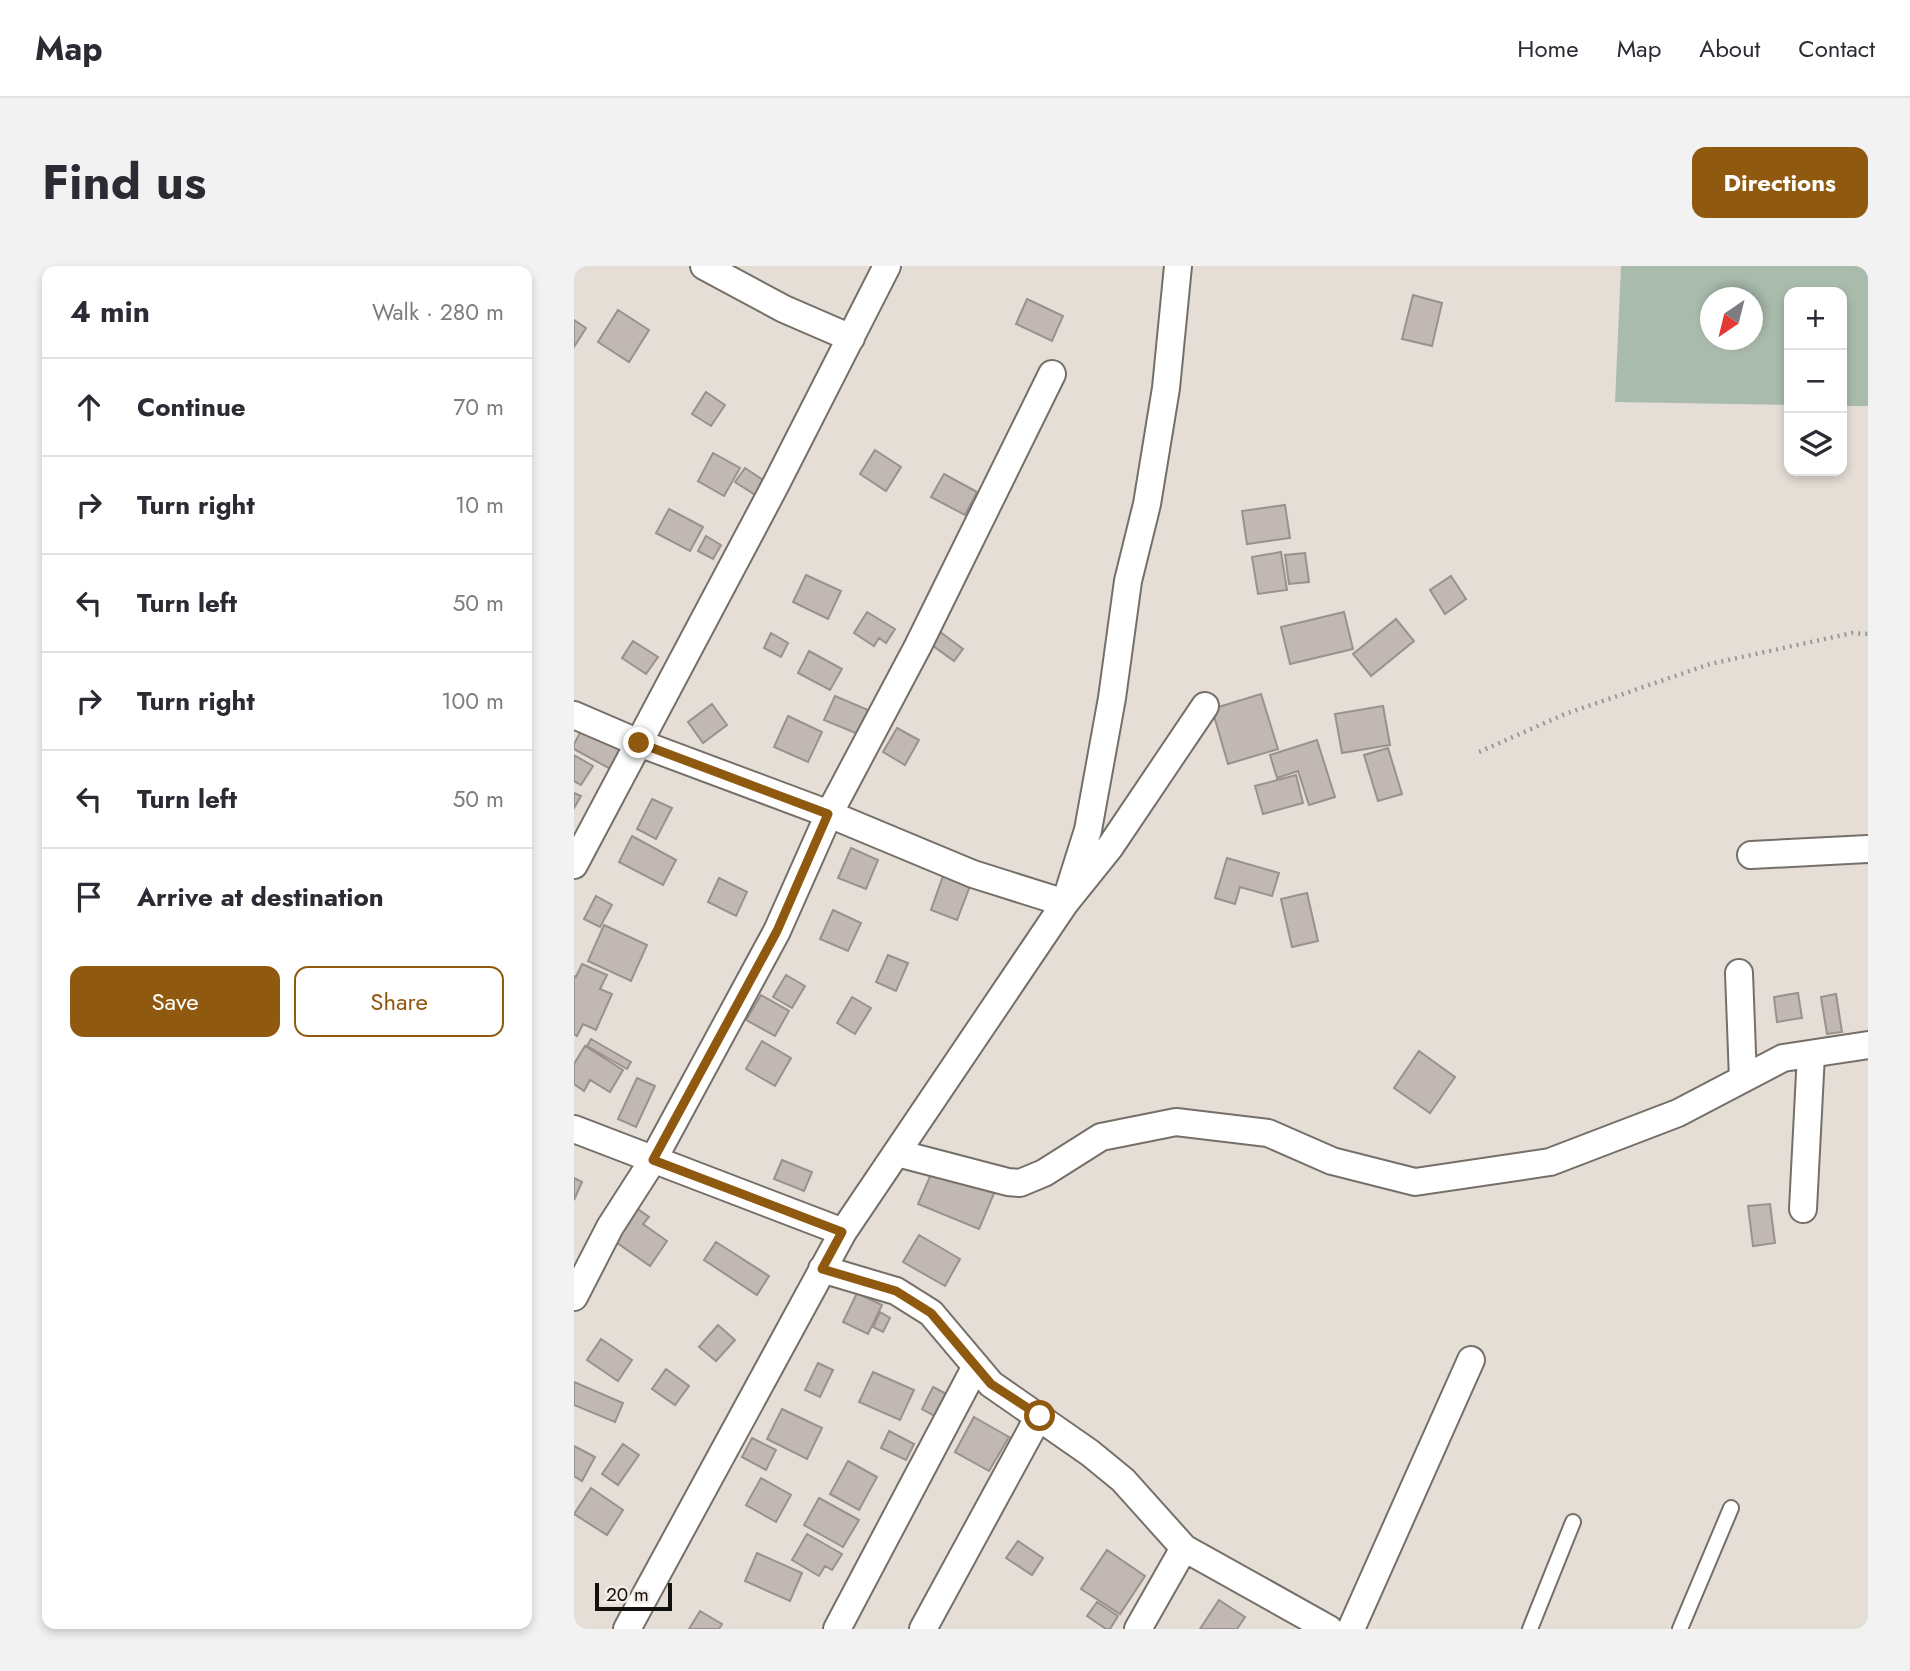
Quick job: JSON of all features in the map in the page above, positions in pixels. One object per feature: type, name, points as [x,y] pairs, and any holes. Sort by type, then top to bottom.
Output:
[{"type":"street","points":[[704,266],[784,309],[851,338]]},
{"type":"street","points":[[574,866],[770,497],[887,266]]},
{"type":"street","points":[[1065,903],[1088,830],[1112,698],[1128,581],[1147,504],[1166,388],[1178,266]]},
{"type":"street","points":[[574,1297],[610,1227],[653,1160],[777,931],[828,814],[918,646],[1052,374]]},
{"type":"street","points":[[627,1629],[842,1232],[1065,903],[1110,847],[1205,706]]},
{"type":"street","points":[[574,715],[973,874],[1065,903]]},
{"type":"street","points":[[1751,855],[1868,849]]},
{"type":"street","points":[[1739,973],[1743,1079]]},
{"type":"street","points":[[897,1153],[1020,1183],[1044,1173],[1101,1137],[1176,1122],[1268,1133],[1332,1161],[1415,1182],[1550,1162],[1678,1113],[1783,1058],[1868,1045]]},
{"type":"street","points":[[1803,1209],[1811,1054]]},
{"type":"street","points":[[574,1129],[842,1232]]},
{"type":"street","points":[[822,1269],[896,1291],[922,1307],[939,1322],[991,1384],[1040,1416],[1123,1480],[1184,1548],[1329,1629]]},
{"type":"street","points":[[1351,1629],[1471,1360]]},
{"type":"street","points":[[837,1629],[975,1366]]},
{"type":"street","points":[[923,1629],[1040,1416]]},
{"type":"street","points":[[1138,1629],[1184,1548]]},
{"type":"lane","points":[[1681,1629],[1731,1508]]},
{"type":"lane","points":[[1530,1629],[1573,1522]]},
{"type":"path","points":[[1479,751],[1565,714],[1710,664],[1852,633],[1868,635]]},
{"type":"green space","points":[[1621,266],[1868,266],[1868,406],[1847,406],[1847,287],[1784,287],[1784,405],[1615,402]]},
{"type":"building","points":[[1413,295],[1442,303],[1432,346],[1402,339]]},
{"type":"building","points":[[1027,299],[1063,316],[1052,341],[1016,324]]},
{"type":"building","points":[[618,310],[649,330],[629,362],[598,342]]},
{"type":"building","points":[[574,320],[586,328],[574,347]]},
{"type":"building","points":[[706,392],[725,405],[711,426],[692,414]]},
{"type":"building","points":[[875,450],[901,467],[886,491],[860,474]]},
{"type":"building","points":[[713,453],[740,468],[724,496],[698,481]]},
{"type":"building","points":[[745,468],[766,482],[757,496],[735,482]]},
{"type":"building","points":[[944,474],[977,492],[965,515],[931,497]]},
{"type":"building","points":[[1285,505],[1290,538],[1247,544],[1242,511]]},
{"type":"building","points":[[669,509],[703,527],[690,551],[656,533]]},
{"type":"building","points":[[706,536],[721,545],[713,559],[698,551]]},
{"type":"building","points":[[1281,552],[1287,590],[1258,594],[1252,557]]},
{"type":"building","points":[[1305,553],[1309,582],[1289,584],[1285,555]]},
{"type":"building","points":[[806,575],[841,591],[828,619],[793,602]]},
{"type":"building","points":[[1451,576],[1466,599],[1445,614],[1430,590]]},
{"type":"building","points":[[867,612],[895,629],[886,643],[879,638],[874,646],[854,633]]},
{"type":"building","points":[[1344,612],[1353,649],[1290,664],[1281,627]]},
{"type":"building","points":[[1396,619],[1414,641],[1371,676],[1353,654]]},
{"type":"building","points":[[939,631],[963,649],[954,661],[929,643]]},
{"type":"building","points":[[771,633],[788,643],[781,657],[764,648]]},
{"type":"building","points":[[633,641],[658,657],[646,674],[622,658]]},
{"type":"building","points":[[809,651],[842,669],[830,690],[798,673]]},
{"type":"building","points":[[1261,694],[1278,749],[1228,764],[1212,709]]},
{"type":"building","points":[[835,696],[868,710],[858,734],[824,720]]},
{"type":"building","points":[[712,704],[727,725],[703,743],[688,722]]},
{"type":"building","points":[[1383,706],[1390,745],[1342,753],[1335,714]]},
{"type":"building","points":[[788,716],[822,732],[808,762],[774,747]]},
{"type":"building","points":[[897,728],[919,740],[905,765],[883,752]]},
{"type":"building","points":[[582,729],[624,752],[614,771],[574,749]]},
{"type":"building","points":[[1317,740],[1335,797],[1309,805],[1298,771],[1277,778],[1270,755]]},
{"type":"building","points":[[1388,748],[1402,794],[1378,801],[1364,755]]},
{"type":"building","points":[[574,755],[593,766],[581,785],[574,781]]},
{"type":"building","points":[[1296,775],[1303,803],[1263,814],[1255,786]]},
{"type":"building","points":[[574,793],[581,796],[574,808]]},
{"type":"building","points":[[652,799],[672,808],[656,839],[637,829]]},
{"type":"building","points":[[632,836],[676,860],[663,885],[619,862]]},
{"type":"building","points":[[851,848],[878,860],[866,889],[838,878]]},
{"type":"building","points":[[1227,858],[1279,873],[1272,896],[1240,887],[1235,904],[1215,898]]},
{"type":"building","points":[[943,876],[970,886],[957,920],[931,910]]},
{"type":"building","points":[[719,878],[747,892],[736,916],[708,902]]},
{"type":"building","points":[[1307,893],[1318,941],[1292,947],[1281,899]]},
{"type":"building","points":[[596,896],[612,905],[600,927],[584,919]]},
{"type":"building","points":[[833,910],[861,923],[848,951],[820,939]]},
{"type":"building","points":[[604,925],[647,945],[631,981],[588,961]]},
{"type":"building","points":[[888,955],[908,963],[896,991],[876,982]]},
{"type":"building","points":[[582,964],[607,975],[600,989],[612,994],[596,1030],[583,1024],[577,1036],[574,1034],[574,976],[576,977]]},
{"type":"building","points":[[786,975],[805,986],[792,1008],[773,997]]},
{"type":"building","points":[[1798,993],[1802,1018],[1777,1022],[1774,997]]},
{"type":"building","points":[[1836,994],[1842,1032],[1827,1034],[1821,997]]},
{"type":"building","points":[[761,995],[789,1011],[775,1036],[746,1020]]},
{"type":"building","points":[[852,997],[871,1008],[855,1034],[837,1023]]},
{"type":"building","points":[[591,1039],[631,1062],[627,1069],[587,1046]]},
{"type":"building","points":[[762,1041],[791,1058],[775,1086],[746,1069]]},
{"type":"building","points":[[585,1046],[623,1070],[610,1092],[590,1080],[584,1091],[574,1084],[574,1064]]},
{"type":"building","points":[[1419,1051],[1455,1077],[1430,1113],[1394,1088]]},
{"type":"building","points":[[637,1078],[655,1086],[636,1127],[618,1119]]},
{"type":"building","points":[[782,1160],[812,1172],[804,1191],[774,1179]]},
{"type":"building","points":[[935,1165],[995,1191],[979,1229],[918,1204]]},
{"type":"building","points":[[574,1178],[582,1182],[574,1200]]},
{"type":"building","points":[[1770,1204],[1775,1243],[1753,1246],[1748,1206]]},
{"type":"building","points":[[635,1207],[649,1217],[643,1224],[667,1241],[650,1266],[613,1240]]},
{"type":"building","points":[[919,1235],[960,1259],[945,1286],[903,1262]]},
{"type":"building","points":[[716,1242],[769,1276],[757,1295],[704,1260]]},
{"type":"building","points":[[857,1293],[882,1305],[868,1334],[843,1322]]},
{"type":"building","points":[[880,1312],[890,1318],[883,1332],[873,1327]]},
{"type":"building","points":[[718,1325],[735,1340],[716,1361],[699,1347]]},
{"type":"building","points":[[601,1339],[632,1360],[618,1381],[587,1360]]},
{"type":"building","points":[[818,1363],[833,1370],[820,1397],[805,1390]]},
{"type":"building","points":[[666,1369],[689,1386],[675,1405],[652,1389]]},
{"type":"building","points":[[873,1372],[914,1390],[900,1420],[859,1402]]},
{"type":"building","points":[[574,1382],[623,1403],[615,1422],[574,1405]]},
{"type":"building","points":[[933,1387],[952,1397],[940,1419],[922,1409]]},
{"type":"building","points":[[782,1409],[822,1428],[807,1459],[767,1439]]},
{"type":"building","points":[[974,1417],[1009,1437],[989,1471],[955,1452]]},
{"type":"building","points":[[889,1431],[914,1444],[906,1460],[881,1448]]},
{"type":"building","points":[[752,1438],[776,1450],[766,1470],[742,1457]]},
{"type":"building","points":[[623,1444],[639,1455],[618,1485],[602,1474]]},
{"type":"building","points":[[574,1446],[595,1457],[582,1481],[574,1476]]},
{"type":"building","points":[[848,1461],[877,1477],[859,1510],[830,1494]]},
{"type":"building","points":[[761,1478],[791,1495],[776,1522],[746,1505]]},
{"type":"building","points":[[591,1488],[623,1510],[607,1535],[574,1514]]},
{"type":"building","points":[[819,1498],[859,1520],[843,1547],[804,1525]]},
{"type":"building","points":[[807,1534],[842,1554],[832,1570],[825,1566],[819,1576],[792,1560]]},
{"type":"building","points":[[1018,1541],[1043,1558],[1032,1575],[1006,1558]]},
{"type":"building","points":[[1107,1550],[1145,1576],[1120,1614],[1081,1589]]},
{"type":"building","points":[[757,1553],[802,1573],[790,1601],[745,1581]]},
{"type":"building","points":[[1219,1600],[1245,1617],[1237,1629],[1200,1629]]},
{"type":"building","points":[[1097,1602],[1118,1616],[1110,1629],[1087,1616]]},
{"type":"building","points":[[700,1611],[722,1624],[719,1629],[689,1629]]},
{"type":"route","points":[[639,743],[828,814],[777,931],[653,1160],[842,1232],[822,1269],[896,1291],[931,1313],[991,1384],[1040,1416]]}]
